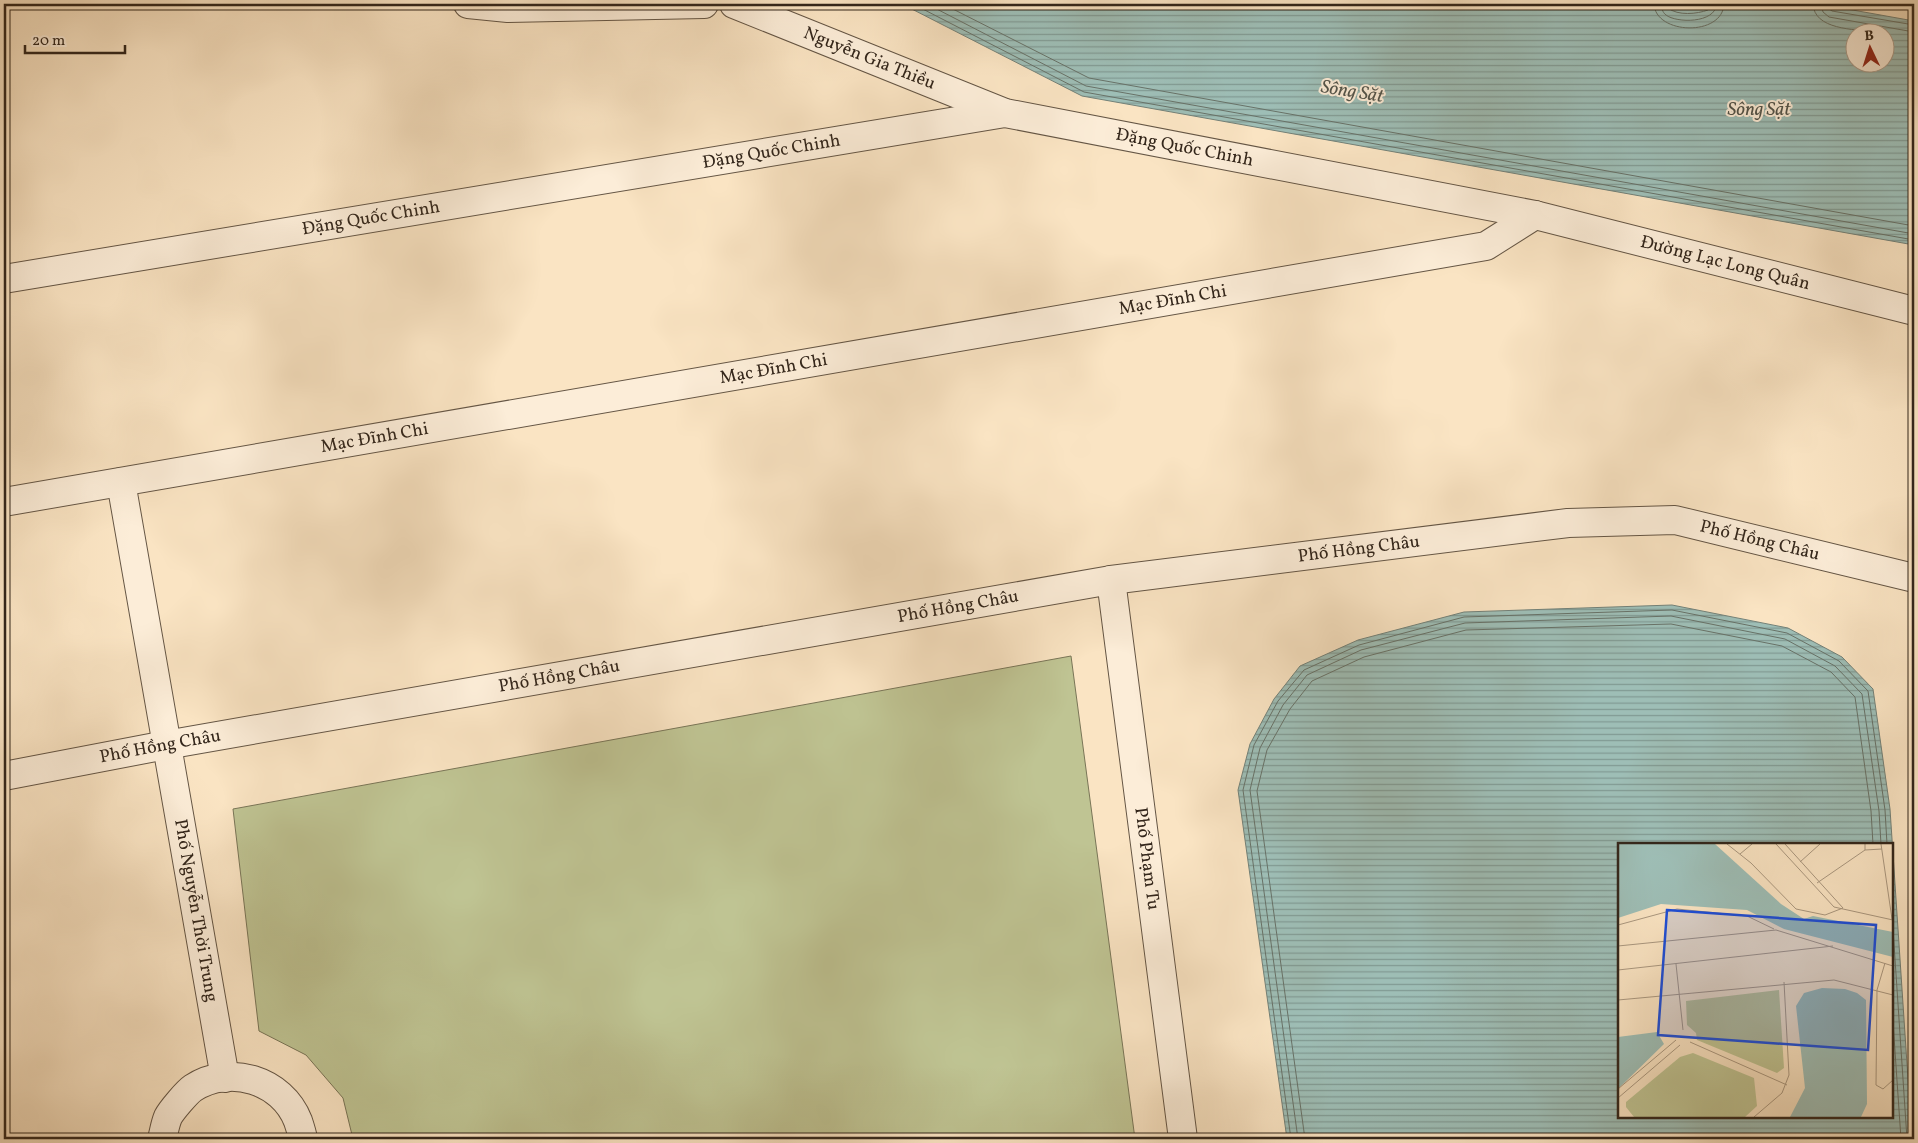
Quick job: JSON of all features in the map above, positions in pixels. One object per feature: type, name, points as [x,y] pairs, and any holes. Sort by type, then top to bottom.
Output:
[{"type":"street","points":[[468,4],[508,8],[704,4]]},
{"type":"street","name":"Nguyễn Gia Thiều","points":[[734,4],[1005,113]]},
{"type":"street","name":"Đặng Quốc Chinh","points":[[4,280],[1005,113],[1535,215]]},
{"type":"street","name":"Đường Lạc Long Quân","points":[[1535,215],[1914,311]]},
{"type":"street","name":"Mạc Đĩnh Chi","points":[[4,502],[1486,246],[1535,215]]},
{"type":"street","name":"Phố Nguyễn Thời Trung","points":[[121,482],[225,1078]]},
{"type":"street","name":"Phố Hồng Châu","points":[[4,776],[166,745],[1111,580],[1568,523],[1675,520],[1914,578]]},
{"type":"street","name":"Phố Phạm Tu","points":[[1111,580],[1183,1139]]},
{"type":"street","points":[[162,1139],[168,1117],[192,1089],[215,1078],[241,1076],[264,1084],[284,1098],[294,1111],[303,1139]]},
{"type":"green space","points":[[1071,656],[1135,1139],[353,1139],[343,1098],[306,1055],[259,1031],[233,809]]},
{"type":"water","name":"Sông Sặt","points":[[902,4],[1655,4],[1694,9],[1714,4],[1819,4],[1914,21],[1914,245],[1082,96]]},
{"type":"water","points":[[1672,605],[1788,628],[1842,657],[1873,689],[1890,809],[1892,843],[1618,843],[1618,1118],[1893,1118],[1893,854],[1912,1139],[1287,1139],[1238,790],[1250,744],[1274,699],[1300,666],[1358,640],[1464,612]]}]
